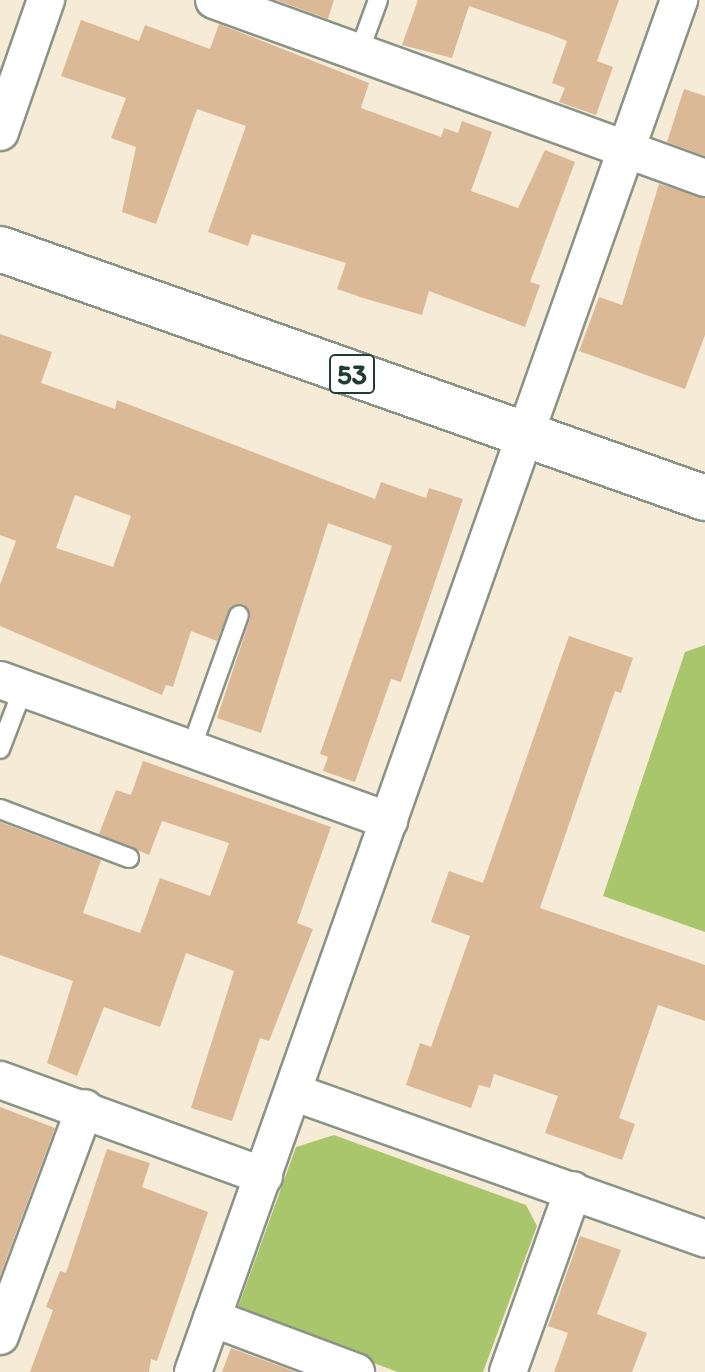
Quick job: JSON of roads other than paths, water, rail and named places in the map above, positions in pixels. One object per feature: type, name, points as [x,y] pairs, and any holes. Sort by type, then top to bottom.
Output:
[{"type":"main road","name":"53","points":[[0,249],[705,498]]},
{"type":"street","points":[[0,132],[46,0]]},
{"type":"street","points":[[214,0],[705,178]]},
{"type":"street","points":[[193,1372],[389,821],[520,434],[679,0]]},
{"type":"street","points":[[12,684],[389,821]]},
{"type":"street","points":[[0,1080],[85,1108],[264,1176]]},
{"type":"street","points":[[293,1092],[705,1239]]},
{"type":"street","points":[[0,1336],[85,1108]]},
{"type":"street","points":[[508,1372],[573,1190]]},
{"type":"street","points":[[212,1318],[356,1372]]},
{"type":"lane","points":[[359,52],[378,0]]},
{"type":"lane","points":[[191,749],[239,615]]},
{"type":"lane","points":[[0,749],[12,684]]},
{"type":"lane","points":[[0,809],[129,858]]}]
